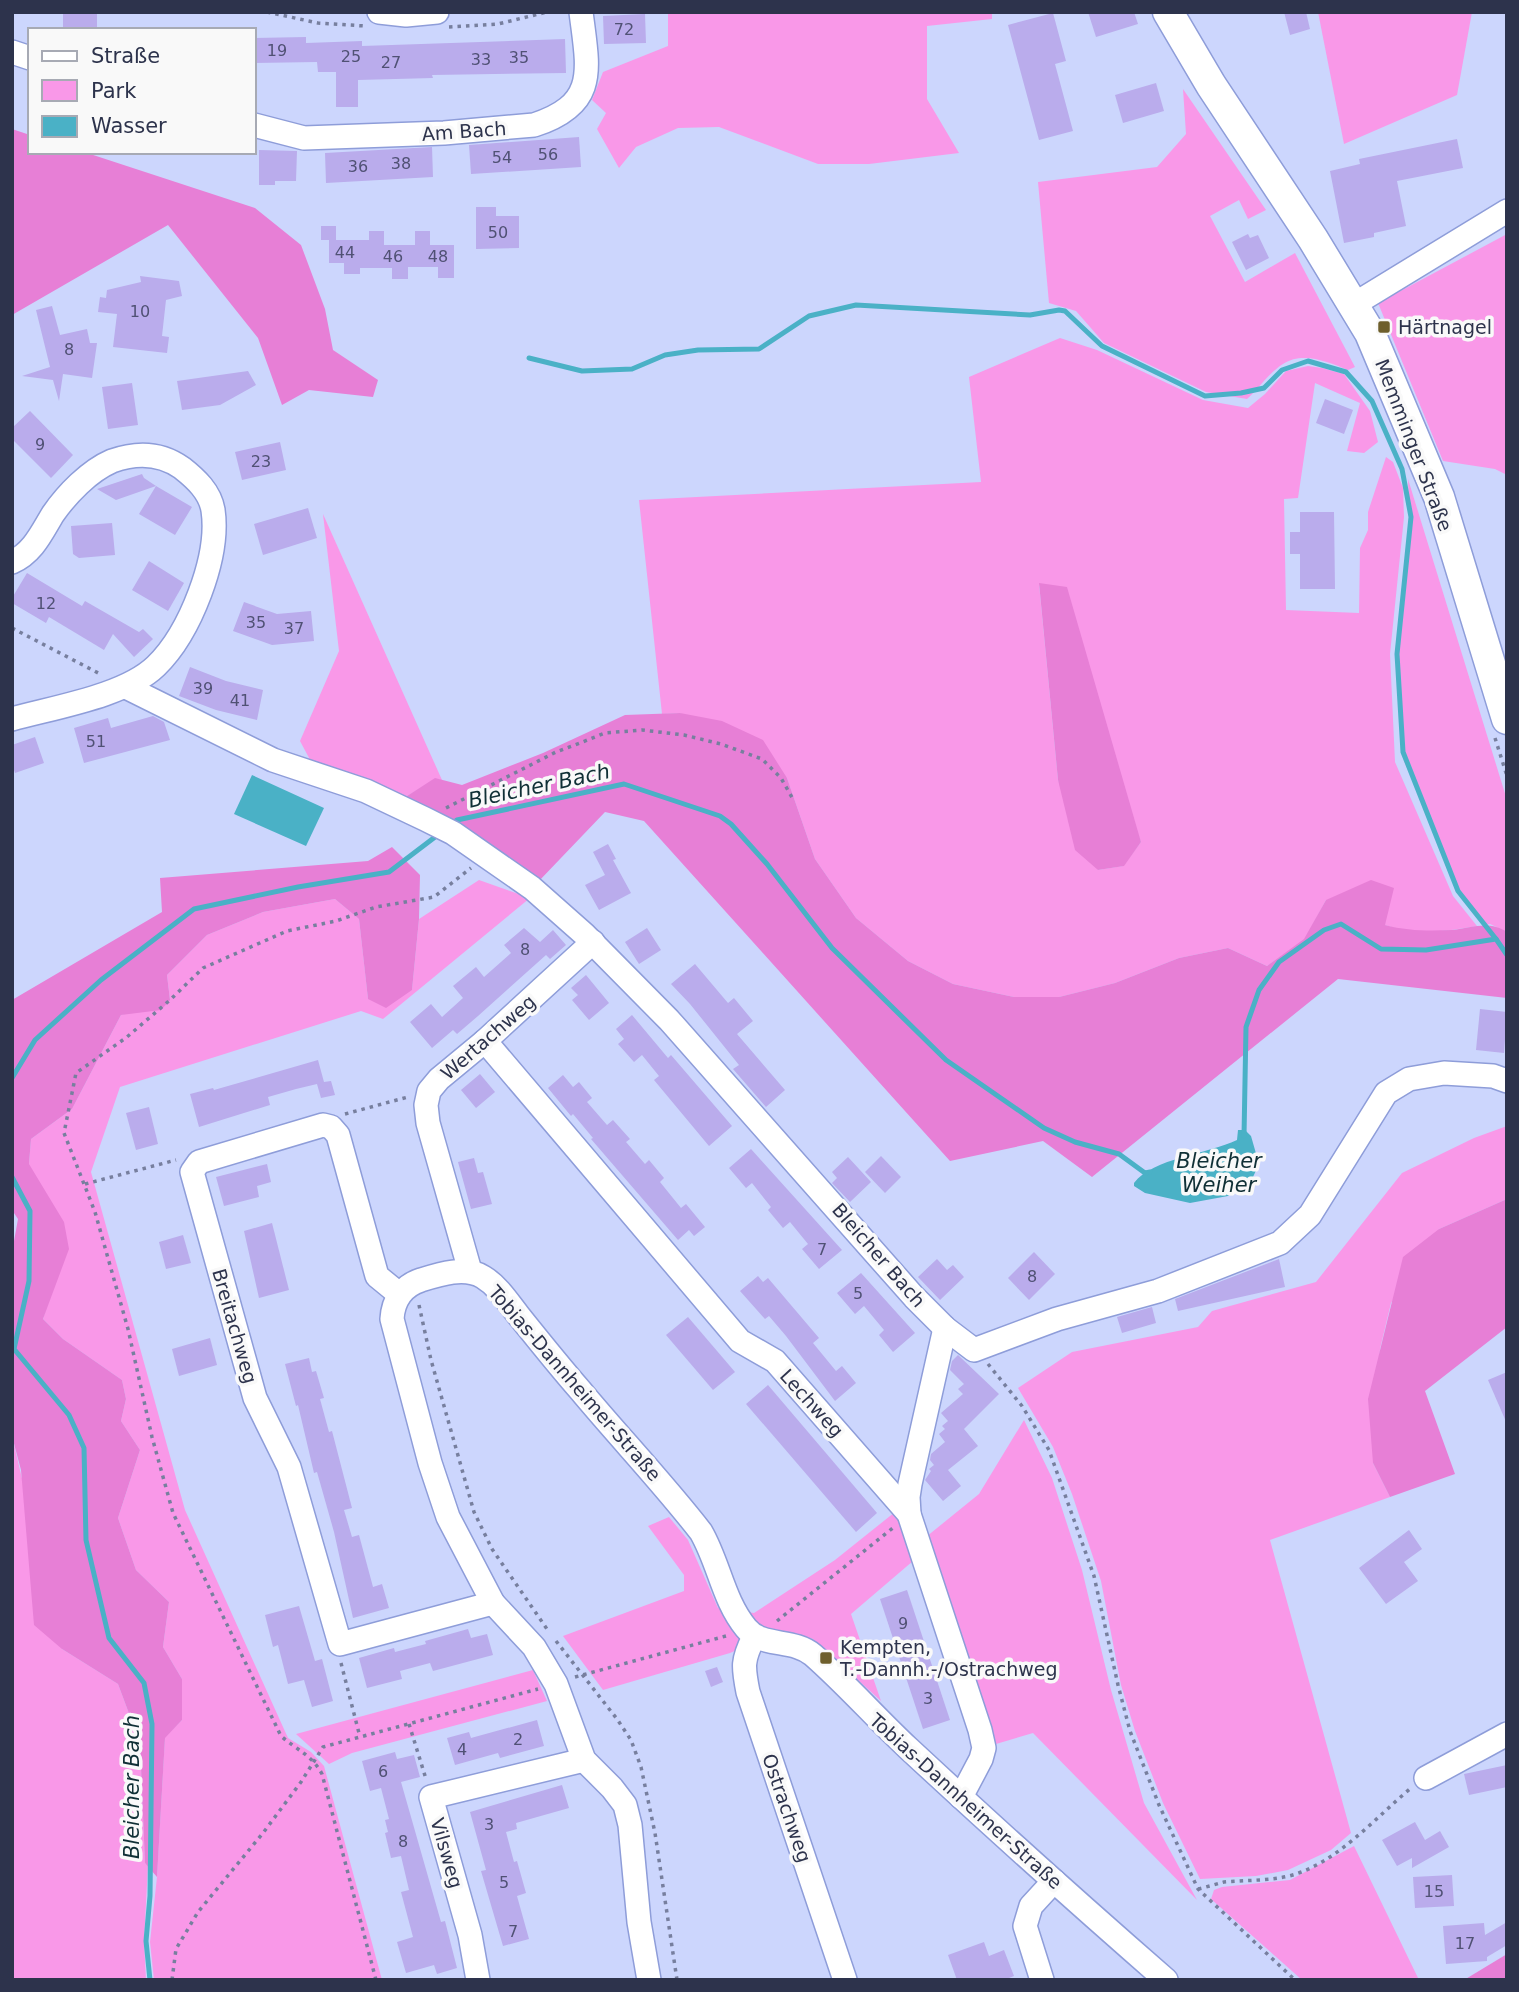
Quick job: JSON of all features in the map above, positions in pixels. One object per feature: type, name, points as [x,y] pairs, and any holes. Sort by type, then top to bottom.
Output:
[{"type":"main road","name":"Memminger Straße","points":[[1168,12],[1211,85],[1313,239],[1370,333],[1438,497],[1507,719]]},
{"type":"street","points":[[379,12],[406,15],[437,12]]},
{"type":"street","name":"Am Bach","points":[[256,126],[304,138],[342,138],[534,125],[550,120],[563,114],[577,101],[585,86],[581,12]]},
{"type":"street","points":[[1353,306],[1507,211]]},
{"type":"street","points":[[12,562],[35,544],[69,495],[91,474],[111,461],[136,455],[158,455],[174,462],[205,489],[213,508],[214,541],[207,576],[170,648],[155,667],[126,687],[12,719]]},
{"type":"street","name":"Bleicher Bach","points":[[126,687],[273,760],[366,791],[438,825],[532,888],[593,942],[669,1020],[914,1297],[945,1328]]},
{"type":"street","name":"Wertachweg","points":[[470,1271],[428,1123],[426,1105],[429,1091],[439,1079],[485,1041],[593,942]]},
{"type":"street","name":"Lechweg","points":[[485,1041],[740,1341],[775,1361],[909,1514],[984,1748],[961,1797]]},
{"type":"street","points":[[909,1514],[910,1484],[945,1328],[974,1350],[1058,1320],[1158,1291],[1280,1243],[1310,1214],[1386,1093],[1409,1079],[1444,1073],[1493,1076],[1507,1081]]},
{"type":"street","points":[[198,1162],[323,1125],[331,1127],[338,1135],[377,1276],[406,1288],[393,1306],[392,1320],[447,1517],[494,1603],[534,1647],[556,1684],[584,1760],[625,1805],[630,1825],[639,1922],[649,1980]]},
{"type":"street","name":"Breitachweg","points":[[198,1162],[192,1172],[255,1398],[289,1467],[340,1644]]},
{"type":"street","name":"Tobias-Dannheimer-Straße","points":[[406,1288],[446,1273],[470,1271],[483,1277],[500,1292],[694,1522],[709,1545],[735,1614],[750,1633],[797,1645],[810,1653],[961,1797],[1166,1980]]},
{"type":"street","points":[[340,1644],[494,1603]]},
{"type":"street","name":"Ostrachweg","points":[[750,1633],[744,1656],[748,1692],[845,1980]]},
{"type":"street","points":[[1426,1778],[1507,1734]]},
{"type":"street","name":"Vilsweg","points":[[478,1980],[470,1935],[431,1797],[584,1760]]},
{"type":"street","points":[[1042,1980],[1025,1926],[1031,1906],[1054,1881]]},
{"type":"path","points":[[12,628],[126,687]]},
{"type":"path","points":[[438,825],[556,752],[605,733],[642,730],[684,735],[722,744],[762,760],[781,778],[794,801]]},
{"type":"path","points":[[331,1127],[342,1114],[429,1091]]},
{"type":"path","points":[[85,1184],[182,1158],[198,1162]]},
{"type":"path","points":[[406,1288],[431,1360],[474,1512],[498,1558],[581,1675]]},
{"type":"path","points":[[974,1350],[997,1373],[1022,1406],[1049,1450],[1094,1576],[1130,1731],[1159,1805],[1198,1889],[1295,1980]]},
{"type":"path","points":[[782,1620],[909,1514]]},
{"type":"path","points":[[173,1980],[176,1949],[198,1912],[302,1782],[323,1747],[581,1675],[750,1633]]},
{"type":"path","points":[[340,1644],[338,1648],[360,1737]]},
{"type":"path","points":[[409,1724],[431,1797]]},
{"type":"path","points":[[314,1759],[321,1774],[376,1980]]},
{"type":"path","points":[[1198,1889],[1224,1882],[1258,1881],[1290,1875],[1312,1866],[1350,1841],[1426,1778]]},
{"type":"green space","points":[[668,12],[992,12],[992,19],[927,26],[927,99],[959,153],[869,164],[818,164],[719,127],[678,128],[636,147],[619,168],[597,129],[606,113],[592,100],[603,72],[668,46]]},
{"type":"green space","points":[[1318,12],[1472,12],[1457,95],[1344,144]]},
{"type":"green space","points":[[1183,89],[1266,210],[1248,219],[1239,200],[1210,216],[1245,282],[1295,253],[1355,367],[1348,370],[1316,359],[1299,358],[1278,367],[1247,399],[1206,392],[1104,343],[1076,311],[1049,303],[1038,182],[1157,167],[1186,134]]},
{"type":"green space","points":[[1507,234],[1507,475],[1495,469],[1443,461],[1378,303]]},
{"type":"green space","points":[[1060,338],[1097,350],[1203,400],[1248,408],[1286,371],[1308,366],[1344,374],[1370,411],[1378,442],[1364,453],[1347,451],[1360,403],[1315,383],[1298,498],[1284,499],[1286,610],[1359,613],[1360,548],[1368,530],[1368,512],[1386,457],[1393,462],[1403,488],[1404,517],[1390,654],[1395,762],[1453,896],[1477,926],[1431,932],[1404,930],[1374,921],[1326,900],[1305,939],[1267,966],[1228,948],[1179,958],[1115,983],[1059,997],[1014,997],[953,984],[908,961],[856,918],[815,859],[787,778],[680,713],[662,714],[639,500],[981,482],[969,377]],"holes":[[[1039,584],[1141,842],[1123,866],[1098,870],[1058,780]]]},
{"type":"green space","points":[[1408,479],[1507,800],[1507,932],[1490,924],[1485,925],[1460,891],[1404,761],[1397,654],[1409,517]]},
{"type":"green space","points":[[323,514],[442,780],[435,779],[404,798],[315,769],[300,741],[339,651]]},
{"type":"green space","points":[[479,880],[530,898],[383,1019],[361,1011],[120,1087],[91,1172],[185,1510],[288,1738],[311,1752],[324,1766],[382,1980],[154,1980],[150,1942],[157,1877],[165,1737],[182,1720],[182,1679],[163,1647],[169,1602],[136,1570],[118,1518],[140,1450],[121,1421],[126,1399],[122,1380],[63,1339],[43,1319],[50,1295],[29,1164],[31,1139],[72,1109],[121,1015],[170,1000],[167,975],[207,935],[263,912],[335,899],[359,919],[368,999],[412,990],[419,919]]},
{"type":"green space","points":[[1507,1126],[1507,1199],[1439,1229],[1391,1303],[1380,1349],[1373,1463],[1390,1497],[1270,1540],[1351,1833],[1331,1850],[1288,1870],[1256,1876],[1200,1879],[1163,1803],[1135,1731],[1121,1685],[1101,1581],[1072,1494],[1053,1447],[1018,1388],[1072,1352],[1198,1327],[1212,1311],[1316,1282],[1402,1173],[1474,1138]]},
{"type":"green space","points":[[1024,1420],[1052,1478],[1082,1570],[1111,1690],[1144,1803],[1197,1900],[1033,1733],[996,1744],[926,1537],[979,1494]]},
{"type":"green space","points":[[12,1436],[62,1649],[118,1684],[140,1743],[145,1863],[148,1866],[144,1941],[146,1980],[12,1980]]},
{"type":"green space","points":[[895,1512],[913,1561],[851,1614],[881,1701],[813,1639],[782,1631],[730,1653],[603,1690],[563,1636],[684,1591],[684,1575],[648,1526],[669,1517],[688,1540],[718,1608],[754,1613],[835,1560]]},
{"type":"green space","points":[[533,1670],[547,1701],[352,1753],[329,1764],[296,1734]]},
{"type":"green space","points":[[1354,1846],[1419,1980],[1302,1980],[1211,1899],[1214,1890],[1222,1887],[1290,1880]]},
{"type":"shaded area","points":[[12,129],[28,134],[28,154],[90,154],[255,208],[301,245],[325,309],[333,350],[378,380],[373,397],[309,390],[282,405],[258,338],[168,225],[12,315]]},
{"type":"shaded area","points":[[1039,583],[1067,587],[1141,842],[1124,866],[1098,870],[1075,850],[1058,780]]},
{"type":"shaded area","points":[[680,713],[722,721],[763,740],[787,778],[815,859],[856,918],[908,961],[953,984],[1014,997],[1059,997],[1115,983],[1179,958],[1228,948],[1267,966],[1304,939],[1326,900],[1371,880],[1394,888],[1385,925],[1426,930],[1494,926],[1507,932],[1507,998],[1338,979],[1092,1177],[1043,1141],[950,1161],[644,821],[605,812],[538,882],[404,798],[435,778],[462,785],[543,753],[625,715]]},
{"type":"shaded area","points":[[392,847],[420,875],[412,990],[386,1008],[368,999],[359,919],[335,899],[263,912],[207,935],[167,975],[170,1000],[161,1010],[121,1015],[72,1109],[31,1139],[29,1164],[64,1222],[69,1249],[43,1319],[63,1339],[122,1380],[126,1399],[121,1421],[140,1450],[118,1518],[136,1570],[169,1602],[163,1647],[182,1679],[182,1720],[165,1738],[157,1877],[145,1863],[140,1743],[118,1684],[62,1649],[34,1625],[21,1470],[12,1436],[12,1252],[18,1219],[12,1210],[12,1000],[162,912],[160,878],[368,861]]},
{"type":"shaded area","points":[[1507,1199],[1507,1327],[1425,1391],[1455,1474],[1390,1497],[1373,1463],[1368,1399],[1403,1257],[1439,1229]]},
{"type":"shaded area","points":[[1507,1954],[1507,1980],[1464,1980]]},
{"type":"water","points":[[252,775],[324,808],[306,846],[234,814]]},
{"type":"water","name":"Bleicher Weiher","points":[[1238,1130],[1245,1130],[1251,1136],[1259,1164],[1253,1177],[1228,1196],[1190,1203],[1145,1193],[1134,1186],[1143,1175],[1167,1162],[1237,1140]]},
{"type":"building","points":[[63,12],[97,12],[97,28],[63,28]]},
{"type":"building","points":[[1088,12],[1134,12],[1138,24],[1096,37]]},
{"type":"building","points":[[1284,12],[1306,12],[1310,29],[1290,35]]},
{"type":"building","points":[[1053,13],[1066,61],[1055,64],[1073,131],[1039,140],[1008,25]]},
{"type":"building","points":[[645,14],[646,43],[604,44],[603,16]]},
{"type":"building","points":[[306,37],[306,43],[362,41],[362,46],[565,39],[566,73],[432,75],[433,78],[358,80],[358,107],[336,107],[336,72],[318,72],[317,62],[256,63],[256,38]]},
{"type":"building","points":[[1156,83],[1164,111],[1123,123],[1115,95]]},
{"type":"building","points":[[579,137],[581,167],[471,174],[469,145]]},
{"type":"building","points":[[1457,139],[1463,168],[1397,181],[1406,226],[1374,233],[1374,237],[1344,243],[1330,171],[1360,164],[1359,159]]},
{"type":"building","points":[[432,147],[433,177],[326,183],[325,153]]},
{"type":"building","points":[[259,150],[297,151],[296,181],[275,181],[275,185],[259,185]]},
{"type":"building","points":[[476,207],[496,207],[496,216],[519,216],[519,248],[476,249]]},
{"type":"building","points":[[321,226],[336,226],[336,240],[369,240],[369,231],[384,231],[384,245],[415,245],[415,231],[430,231],[430,245],[454,245],[454,278],[438,278],[438,267],[408,267],[408,279],[392,279],[392,268],[360,268],[360,274],[344,274],[344,263],[329,263],[329,240],[321,240]]},
{"type":"building","points":[[1248,234],[1250,238],[1258,235],[1269,258],[1246,270],[1232,242]]},
{"type":"building","points":[[140,276],[179,281],[182,296],[166,300],[162,336],[169,337],[167,353],[113,347],[117,314],[98,312],[100,297],[106,298],[107,290],[141,282]]},
{"type":"building","points":[[52,306],[60,335],[87,329],[90,343],[97,343],[92,378],[63,374],[59,401],[53,380],[22,376],[50,367],[36,310]]},
{"type":"building","points":[[248,371],[256,385],[220,405],[182,410],[177,381]]},
{"type":"building","points":[[132,383],[138,425],[108,429],[102,387]]},
{"type":"building","points":[[1325,399],[1353,410],[1344,434],[1316,423]]},
{"type":"building","points":[[30,411],[73,455],[51,478],[12,439],[12,428]]},
{"type":"building","points":[[280,442],[286,470],[242,480],[235,452]]},
{"type":"building","points":[[142,474],[156,486],[116,500],[97,489]]},
{"type":"building","points":[[156,486],[192,507],[175,535],[139,514]]},
{"type":"building","points":[[308,508],[317,538],[263,555],[254,524]]},
{"type":"building","points":[[1300,512],[1334,512],[1335,589],[1300,589],[1300,554],[1290,554],[1290,532],[1300,532]]},
{"type":"building","points":[[112,523],[115,555],[79,558],[73,554],[71,526]]},
{"type":"building","points":[[149,561],[184,583],[168,611],[132,590]]},
{"type":"building","points":[[27,573],[82,606],[85,601],[139,632],[143,629],[153,639],[134,657],[113,634],[104,650],[49,617],[46,623],[12,603],[12,598]]},
{"type":"building","points":[[244,602],[277,614],[311,611],[314,641],[272,645],[233,631]]},
{"type":"building","points":[[190,667],[226,681],[263,690],[257,720],[216,710],[179,696]]},
{"type":"building","points":[[153,716],[164,722],[170,740],[84,763],[74,728],[108,718],[111,728]]},
{"type":"building","points":[[35,737],[44,763],[15,773],[12,745]]},
{"type":"building","points":[[608,844],[616,859],[613,860],[631,893],[599,910],[585,885],[605,875],[593,852]]},
{"type":"building","points":[[524,928],[540,942],[553,930],[566,945],[550,959],[546,955],[457,1034],[453,1030],[432,1048],[410,1022],[431,1004],[442,1017],[463,998],[453,986],[476,967],[484,977],[511,953],[504,945]]},
{"type":"building","points":[[647,928],[661,950],[639,964],[625,942]]},
{"type":"building","points":[[695,964],[728,1003],[734,998],[753,1021],[737,1034],[785,1090],[766,1107],[733,1069],[739,1065],[671,984]]},
{"type":"building","points":[[586,975],[609,1003],[589,1020],[572,1000],[578,995],[571,988]]},
{"type":"building","points":[[1480,1009],[1507,1012],[1504,1053],[1476,1050]]},
{"type":"building","points":[[632,1015],[668,1058],[671,1055],[732,1126],[709,1146],[654,1080],[659,1076],[642,1055],[634,1062],[618,1044],[624,1039],[616,1029]]},
{"type":"building","points":[[318,1060],[324,1082],[331,1081],[335,1095],[321,1098],[317,1084],[268,1097],[270,1105],[199,1127],[190,1094],[213,1088],[214,1090]]},
{"type":"building","points":[[480,1074],[495,1092],[476,1108],[461,1090]]},
{"type":"building","points":[[563,1075],[573,1087],[579,1082],[592,1098],[587,1102],[607,1125],[613,1120],[630,1139],[626,1142],[645,1164],[649,1160],[664,1178],[660,1182],[681,1208],[686,1204],[705,1227],[694,1236],[689,1230],[678,1240],[548,1088]]},
{"type":"building","points":[[149,1107],[158,1144],[136,1150],[126,1113]]},
{"type":"building","points":[[751,1149],[842,1250],[819,1269],[802,1249],[808,1244],[790,1222],[783,1228],[768,1210],[771,1207],[752,1183],[746,1188],[729,1168]]},
{"type":"building","points":[[881,1156],[901,1177],[885,1193],[865,1172]]},
{"type":"building","points":[[848,1157],[871,1182],[850,1202],[832,1183],[837,1178],[832,1172]]},
{"type":"building","points":[[474,1158],[478,1173],[483,1172],[492,1204],[471,1209],[458,1162]]},
{"type":"building","points":[[267,1164],[271,1182],[257,1186],[259,1197],[224,1206],[216,1177]]},
{"type":"building","points":[[272,1223],[289,1290],[259,1298],[244,1231]]},
{"type":"building","points":[[183,1235],[191,1263],[166,1269],[159,1242]]},
{"type":"building","points":[[1034,1252],[1055,1274],[1029,1300],[1008,1278]]},
{"type":"building","points":[[937,1259],[947,1270],[953,1265],[964,1277],[940,1300],[918,1277]]},
{"type":"building","points":[[1279,1259],[1285,1287],[1178,1311],[1175,1299]]},
{"type":"building","points":[[861,1273],[915,1333],[893,1352],[879,1335],[884,1330],[864,1306],[855,1314],[837,1293]]},
{"type":"building","points":[[758,1276],[763,1282],[768,1278],[819,1338],[813,1343],[836,1371],[842,1366],[856,1383],[835,1401],[769,1316],[765,1319],[740,1291]]},
{"type":"building","points":[[1152,1307],[1156,1323],[1122,1333],[1117,1317]]},
{"type":"building","points":[[688,1317],[735,1372],[713,1390],[666,1335]]},
{"type":"building","points":[[210,1338],[217,1365],[179,1376],[172,1349]]},
{"type":"building","points":[[958,1355],[999,1394],[964,1429],[978,1446],[948,1470],[961,1486],[943,1501],[925,1480],[931,1471],[929,1469],[934,1465],[930,1460],[931,1454],[945,1442],[939,1434],[948,1421],[941,1413],[963,1394],[958,1389],[964,1384],[950,1370],[952,1361]]},
{"type":"building","points":[[309,1358],[312,1372],[316,1371],[324,1398],[320,1399],[329,1432],[332,1431],[352,1508],[344,1510],[352,1537],[359,1535],[373,1587],[382,1584],[389,1608],[353,1618],[334,1532],[317,1472],[314,1473],[285,1364]]},
{"type":"building","points":[[1507,1372],[1507,1424],[1488,1380]]},
{"type":"building","points":[[768,1385],[877,1513],[856,1532],[746,1404]]},
{"type":"building","points":[[1409,1530],[1422,1549],[1404,1562],[1418,1581],[1386,1604],[1359,1568]]},
{"type":"building","points":[[907,1590],[950,1720],[923,1729],[880,1599]]},
{"type":"building","points":[[299,1606],[315,1661],[322,1659],[333,1701],[312,1707],[304,1680],[288,1684],[278,1645],[273,1647],[265,1615]]},
{"type":"building","points":[[468,1629],[471,1638],[487,1634],[493,1655],[433,1671],[430,1663],[400,1671],[402,1679],[367,1688],[359,1658],[394,1648],[395,1652],[426,1644],[425,1641]]},
{"type":"building","points":[[717,1667],[723,1682],[711,1687],[705,1671]]},
{"type":"building","points":[[537,1720],[544,1746],[500,1758],[498,1753],[455,1765],[447,1738],[469,1732],[471,1738]]},
{"type":"building","points":[[395,1752],[397,1759],[414,1755],[420,1777],[401,1782],[457,1968],[437,1974],[434,1965],[406,1973],[397,1942],[413,1937],[401,1892],[409,1890],[401,1856],[391,1858],[385,1833],[388,1832],[385,1820],[389,1819],[381,1788],[370,1791],[362,1761]]},
{"type":"building","points":[[1507,1765],[1507,1787],[1469,1795],[1464,1774]]},
{"type":"building","points":[[562,1785],[569,1808],[516,1823],[517,1829],[506,1832],[526,1893],[517,1896],[529,1939],[503,1946],[481,1871],[486,1870],[470,1812]]},
{"type":"building","points":[[1415,1822],[1425,1840],[1440,1831],[1449,1847],[1412,1868],[1412,1858],[1397,1866],[1382,1840]]},
{"type":"building","points":[[1452,1875],[1454,1906],[1415,1908],[1413,1877]]},
{"type":"building","points":[[1507,1922],[1507,1945],[1487,1957],[1487,1961],[1446,1964],[1443,1926],[1484,1923],[1485,1935]]},
{"type":"building","points":[[984,1942],[989,1956],[1004,1950],[1014,1976],[1004,1980],[957,1980],[948,1955]]},
{"type":"waterway","points":[[529,358],[582,371],[632,369],[665,355],[698,350],[759,349],[809,316],[856,305],[1030,315],[1065,311],[1102,346],[1205,396],[1264,388],[1282,370],[1308,361],[1346,372],[1372,401],[1402,469],[1411,517],[1397,654],[1403,752],[1458,891],[1496,939]]},
{"type":"waterway","name":"Bleicher Bach","points":[[452,824],[457,820],[624,784],[720,816],[731,824],[767,864],[832,948],[946,1060],[1044,1128],[1075,1142],[1119,1154],[1145,1173],[1150,1172]]},
{"type":"waterway","name":"Bleicher Bach","points":[[12,1078],[35,1040],[101,980],[194,909],[298,887],[389,872],[439,834]]},
{"type":"waterway","name":"Bleicher Bach","points":[[1244,1136],[1246,1027],[1259,990],[1279,962],[1324,930],[1341,924],[1381,949],[1426,950],[1496,939],[1507,955]]},
{"type":"waterway","name":"Bleicher Bach","points":[[12,1177],[30,1211],[29,1281],[14,1349],[69,1415],[84,1448],[86,1540],[109,1638],[144,1683],[152,1724],[150,1896],[146,1941],[150,1980]]},
{"type":"place","name":"Härtnagel","points":[[1384,327]]},
{"type":"place","name":"Kempten, T.-Dannh.-/Ostrachweg","points":[[826,1658]]}]
